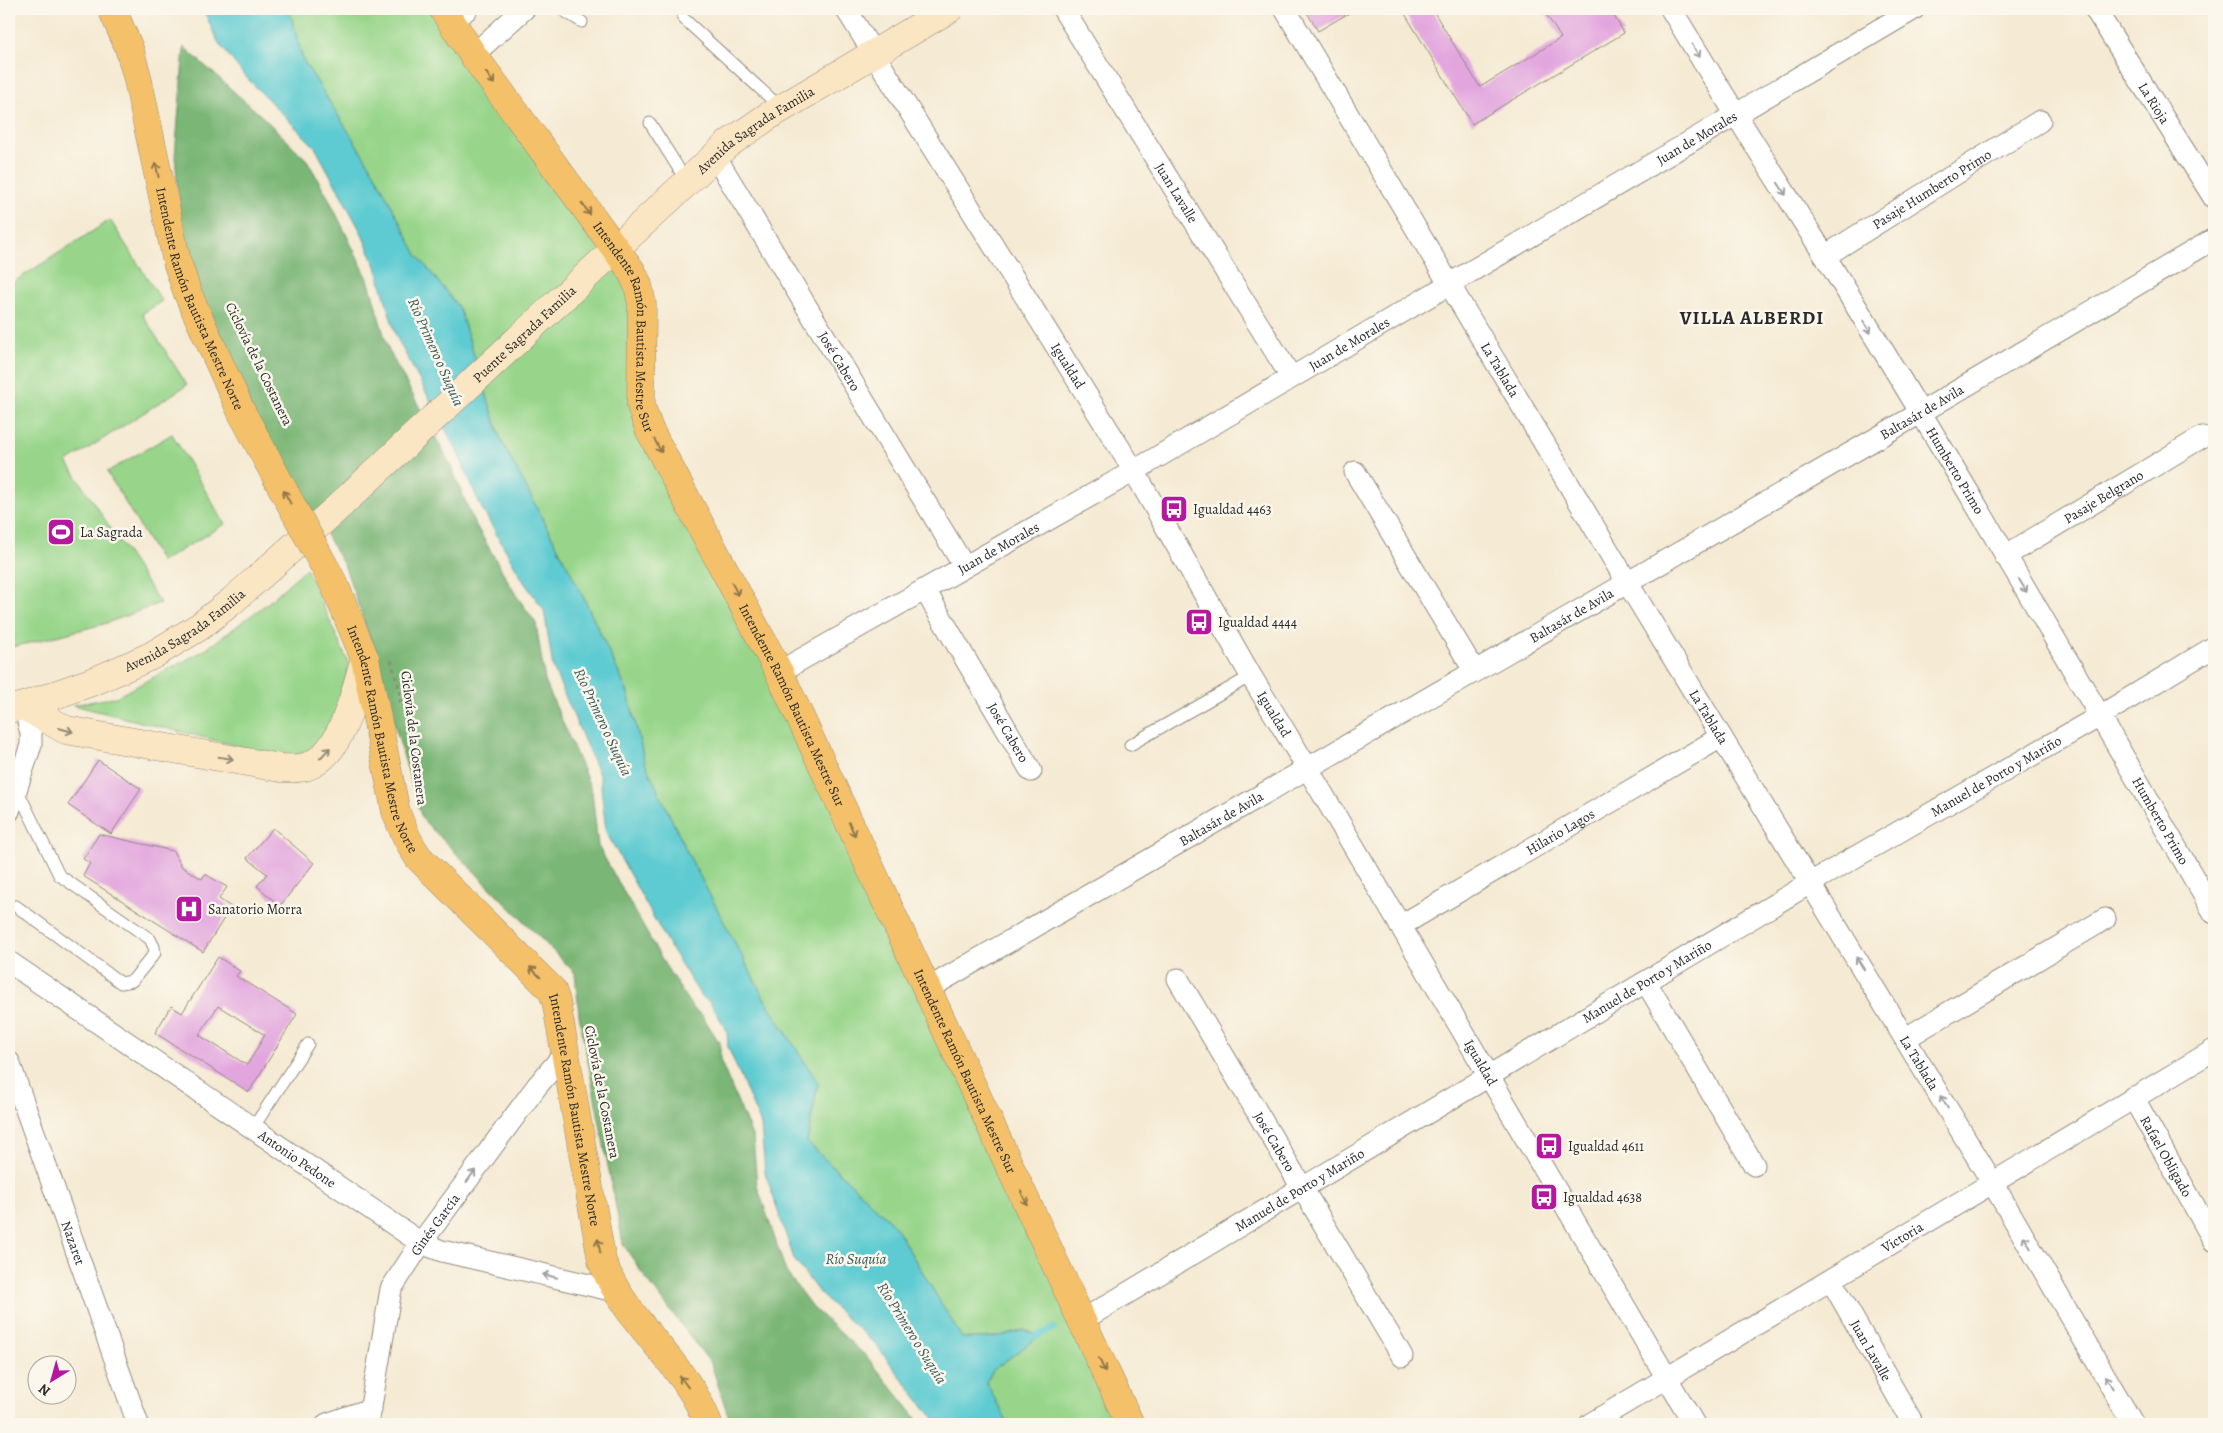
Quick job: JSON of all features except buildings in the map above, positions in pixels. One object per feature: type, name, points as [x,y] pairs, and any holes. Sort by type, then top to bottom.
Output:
[{"type":"main road","name":"Intendente Ramón Bautista Mestre Norte","points":[[112,9],[137,76],[177,262],[188,294],[242,414],[335,586],[376,655],[396,812],[409,844],[419,858],[552,990],[602,1261],[615,1291],[692,1392],[708,1424]]},
{"type":"main road","name":"Avenida Sagrada Familia","points":[[583,280],[715,156],[744,132],[781,108],[949,9]]},
{"type":"main road","name":"Intendente Ramón Bautista Mestre Sur","points":[[454,13],[473,55],[631,270],[638,286],[642,304],[641,406],[649,429],[779,672],[1130,1424]]},
{"type":"main road","name":"Puente Sagrada Familia","points":[[335,510],[583,280]]},
{"type":"main road","name":"Avenida Sagrada Familia","points":[[16,707],[97,680],[175,642],[232,601],[335,510]]},
{"type":"main road","points":[[16,707],[66,730],[281,768],[304,767],[318,760],[328,751],[341,731],[376,655]]},
{"type":"street","points":[[473,55],[524,9]]},
{"type":"street","name":"Igualdad","points":[[846,9],[1134,471],[1251,676],[1308,769],[1694,1424]]},
{"type":"street","name":"Juan Lavalle","points":[[1063,9],[1291,377]]},
{"type":"street","name":"La Tablada","points":[[1285,9],[1627,582],[1906,1038],[2133,1424]]},
{"type":"street","name":"Humberto Primo","points":[[1671,9],[1734,115],[1825,256],[1920,413],[2100,716],[2214,913]]},
{"type":"street","name":"Juan de Morales","points":[[779,672],[1134,471],[1914,9]]},
{"type":"street","name":"La Rioja","points":[[2095,9],[2214,198]]},
{"type":"street","name":"Pasaje Humberto Primo","points":[[1825,256],[2040,121]]},
{"type":"street","name":"José Cabero","points":[[715,156],[964,566]]},
{"type":"street","name":"Baltasár de Avila","points":[[927,989],[1920,413],[2214,239]]},
{"type":"street","name":"Pasaje Belgrano","points":[[2005,556],[2202,437]]},
{"type":"street","points":[[1355,472],[1474,672]]},
{"type":"street","name":"José Cabero","points":[[925,590],[1031,771]]},
{"type":"street","name":"Manuel de Porto y Mariño","points":[[1081,1321],[1810,883],[2100,716],[2214,646]]},
{"type":"street","points":[[9,811],[13,780],[31,745],[31,733],[16,707]]},
{"type":"street","name":"Hilario Lagos","points":[[1400,926],[1721,737]]},
{"type":"street","points":[[1906,1038],[2105,919]]},
{"type":"street","name":"Antonio Pedone","points":[[9,962],[421,1244],[442,1251],[615,1291]]},
{"type":"street","name":"José Cabero","points":[[1178,979],[1402,1356]]},
{"type":"street","points":[[1646,982],[1754,1165]]},
{"type":"street","name":"Victoria","points":[[1590,1424],[2214,1050]]},
{"type":"street","name":"Ginés García","points":[[370,1417],[390,1289],[537,1086],[565,1053]]},
{"type":"street","name":"Nazaret","points":[[9,1062],[138,1424]]},
{"type":"street","name":"Rafael Obligado","points":[[2133,1097],[2214,1240]]},
{"type":"street","name":"Juan Lavalle","points":[[1831,1280],[1911,1420]]},
{"type":"street","points":[[327,1424],[370,1417]]},
{"type":"lane","points":[[561,9],[582,22]]},
{"type":"lane","points":[[683,18],[781,108]]},
{"type":"lane","points":[[650,123],[687,182]]},
{"type":"lane","points":[[1130,745],[1251,676]]},
{"type":"lane","points":[[13,780],[59,875],[150,940],[155,953],[132,982],[121,983],[16,906]]},
{"type":"lane","points":[[253,1128],[308,1044]]},
{"type":"path","name":"Ciclovía de la Costanera","points":[[376,655],[395,668],[402,716]]},
{"type":"green space","points":[[283,9],[443,9],[631,270],[640,388],[1130,1424],[1008,1424],[986,1382],[994,1369],[1037,1338],[1024,1330],[993,1337],[962,1338],[894,1225],[807,1142],[818,1083],[764,998],[686,850],[645,763],[628,693],[580,590],[501,440],[459,308],[417,255],[374,172],[303,60],[291,16]]},
{"type":"green space","points":[[184,47],[267,121],[307,160],[329,199],[368,279],[388,349],[450,464],[473,520],[516,595],[536,623],[545,681],[592,791],[598,846],[662,960],[693,1009],[702,1015],[720,1044],[720,1060],[753,1138],[757,1185],[786,1272],[812,1307],[867,1357],[921,1424],[731,1424],[711,1364],[642,1273],[623,1244],[579,1015],[575,973],[422,819],[368,634],[345,567],[242,393],[183,250],[175,156]]},
{"type":"green space","points":[[110,220],[162,301],[142,314],[187,385],[67,462],[160,603],[104,624],[9,648],[9,285]]},
{"type":"green space","points":[[172,434],[225,524],[161,562],[107,472]]},
{"type":"green space","points":[[306,568],[349,664],[340,706],[325,739],[300,756],[269,754],[73,705],[116,697],[205,650],[269,602]]},
{"type":"water","name":"Río Suquía","points":[[203,9],[283,9],[291,16],[303,60],[374,172],[417,255],[459,308],[501,440],[580,590],[628,693],[645,763],[686,850],[764,998],[818,1083],[807,1142],[894,1225],[962,1338],[993,1337],[1024,1330],[1035,1334],[1037,1338],[994,1369],[986,1382],[1008,1424],[938,1424],[875,1344],[820,1294],[794,1259],[765,1172],[761,1125],[728,1047],[727,1031],[710,1002],[701,996],[670,947],[606,832],[600,777],[553,668],[544,610],[524,582],[481,507],[457,451],[396,336],[376,266],[359,228],[315,147],[244,75],[218,42]]},
{"type":"waterway","points":[[1030,1339],[1054,1328]]},
{"type":"place","name":"Igualdad 4463","points":[[1174,509]]},
{"type":"place","name":"La Sagrada","points":[[61,532]]},
{"type":"place","name":"Igualdad 4444","points":[[1199,622]]},
{"type":"place","name":"Sanatorio Morra","points":[[189,909]]},
{"type":"place","name":"Igualdad 4611","points":[[1549,1146]]},
{"type":"place","name":"Igualdad 4638","points":[[1544,1197]]},
{"type":"district","name":"VILLA ALBERDI","points":[[1752,318]]},
{"type":"water label","name":"Río Primero o Suquía","points":[[436,352]]},
{"type":"water label","name":"Río Primero o Suquía","points":[[603,722]]},
{"type":"water label","name":"Río Primero o Suquía","points":[[912,1333]]}]
